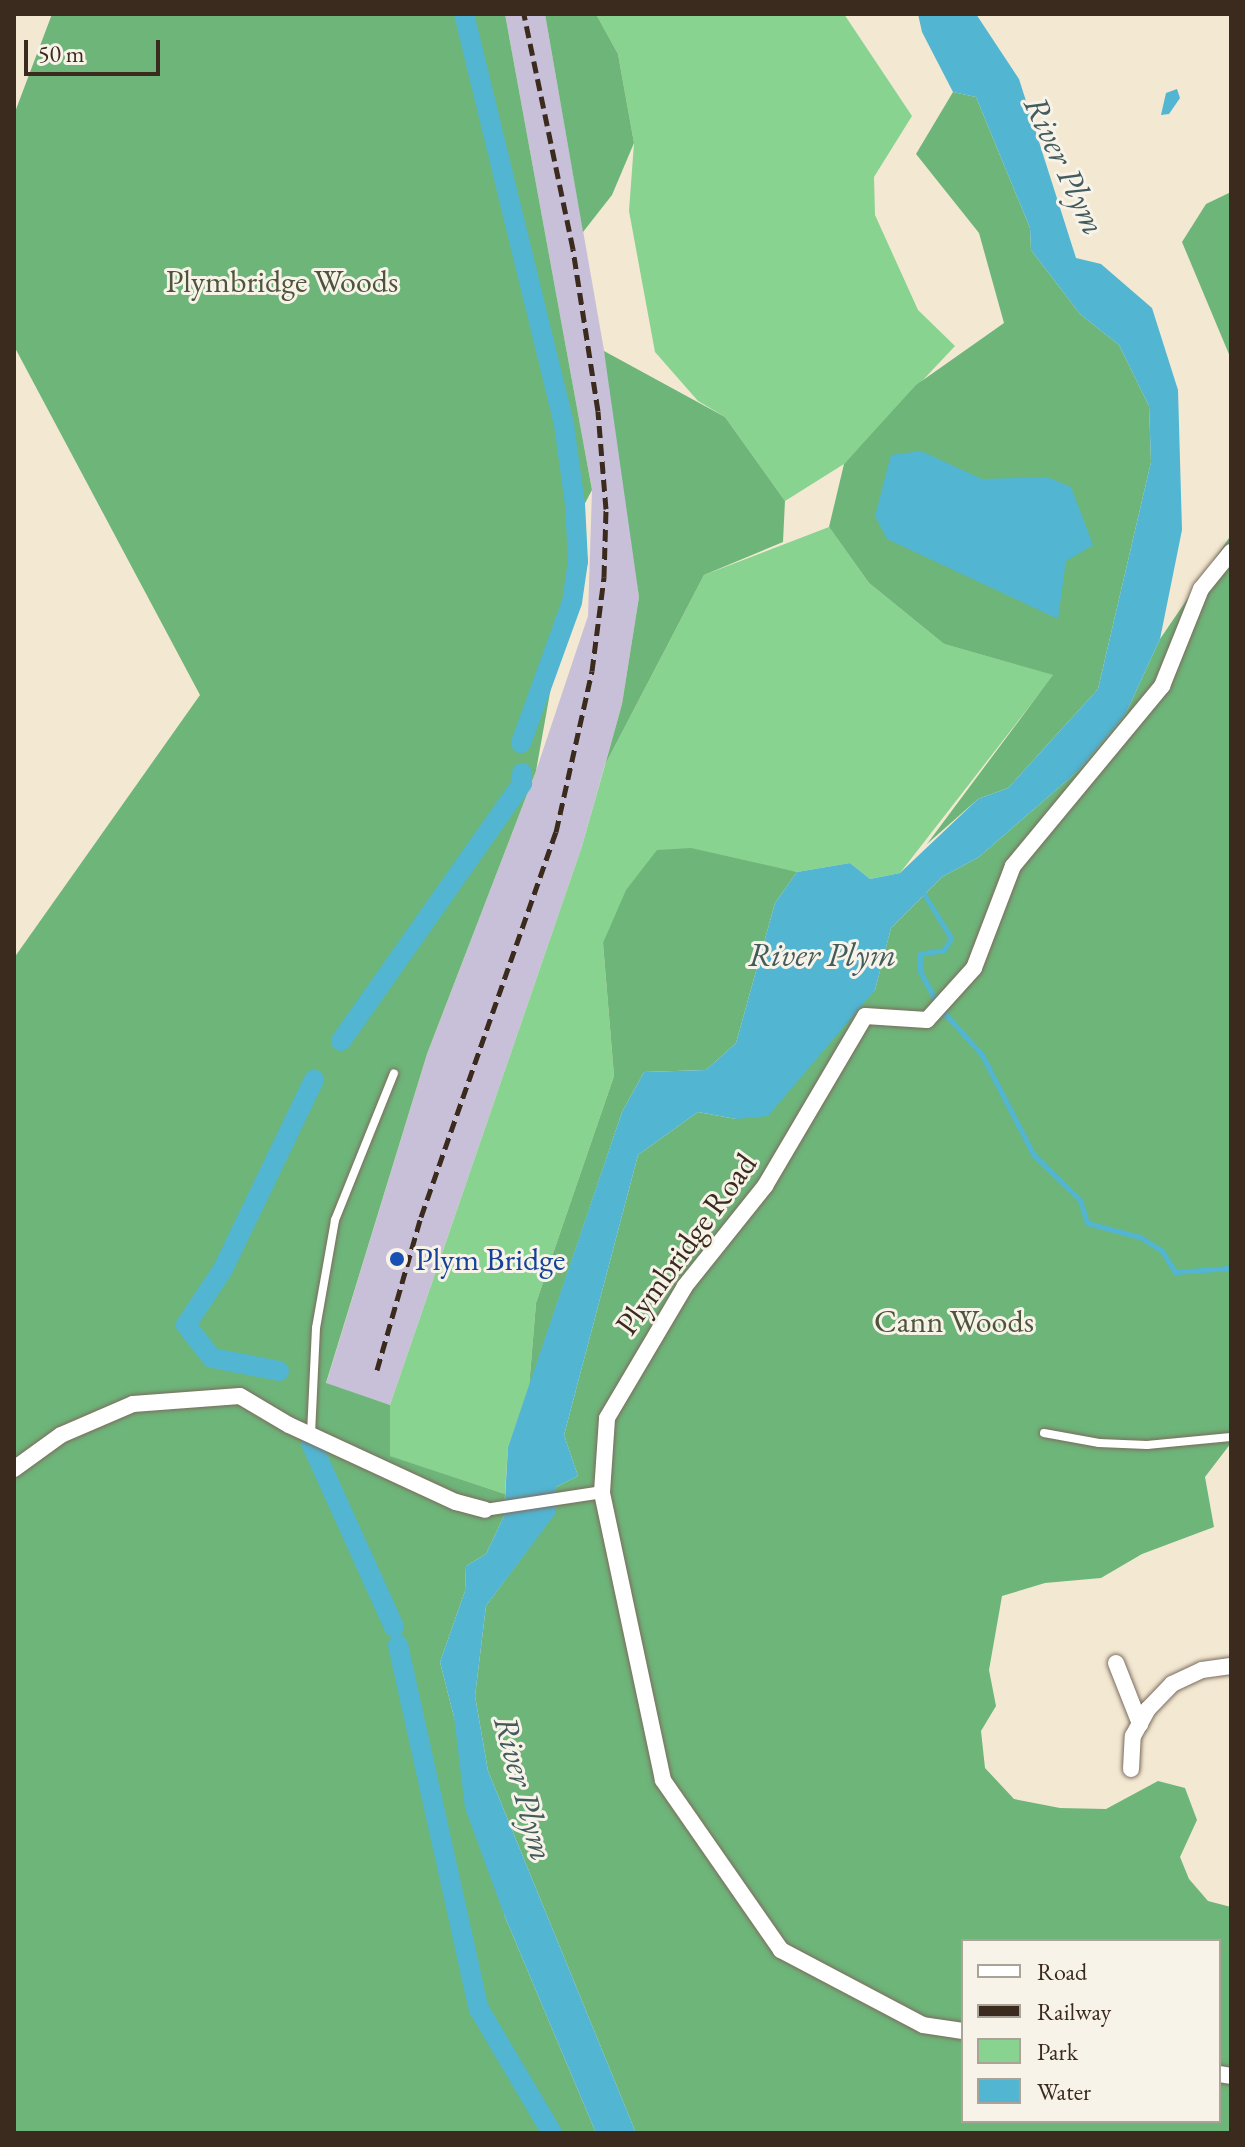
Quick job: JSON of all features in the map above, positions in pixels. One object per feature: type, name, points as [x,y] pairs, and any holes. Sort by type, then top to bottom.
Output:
[{"type":"street","name":"Plymbridge Road","points":[[961,2031],[923,2025],[781,1950],[663,1780],[602,1492],[611,1450],[607,1418],[637,1361],[685,1286],[765,1186],[865,1016],[927,1020],[974,968],[1013,866],[1162,686],[1201,589],[1231,552]]},
{"type":"street","points":[[14,1469],[61,1435],[147,1403],[240,1396],[311,1435],[456,1502],[485,1510],[602,1492]]},
{"type":"street","points":[[1116,1663],[1140,1724]]},
{"type":"street","points":[[1131,1769],[1133,1736],[1172,1684],[1202,1670],[1231,1666]]},
{"type":"lane","points":[[311,1435],[316,1328],[335,1220],[394,1073]]},
{"type":"lane","points":[[1044,1433],[1099,1443],[1147,1445],[1231,1437]]},
{"type":"shaded area","points":[[505,14],[545,14],[624,464],[639,597],[622,704],[582,846],[390,1405],[326,1384],[427,1054],[536,771],[588,616],[592,490]]},
{"type":"green space","name":"Plymbridge Woods","points":[[52,14],[505,14],[592,490],[572,528],[565,609],[536,771],[427,1054],[326,1383],[390,1405],[390,1456],[505,1494],[504,1516],[486,1554],[466,1566],[465,1591],[440,1662],[505,1917],[596,2133],[14,2133],[14,958],[200,695],[14,346],[15,112]]},
{"type":"green space","points":[[545,14],[596,14],[618,54],[634,143],[612,195],[583,232]]},
{"type":"green space","points":[[596,14],[844,14],[912,116],[874,177],[875,215],[918,310],[955,346],[844,464],[785,501],[725,417],[698,401],[655,352],[629,211],[634,143],[618,54]]},
{"type":"green space","points":[[953,92],[976,97],[1030,228],[1031,250],[1080,314],[1119,345],[1149,406],[1151,462],[1098,689],[1008,788],[978,799],[927,844],[1053,675],[944,644],[869,583],[829,527],[844,464],[916,385],[1004,323],[979,233],[916,154]]},
{"type":"green space","points":[[1231,192],[1231,359],[1182,242],[1206,204]]},
{"type":"green space","points":[[604,351],[725,417],[785,501],[783,542],[704,575],[605,765],[622,704],[639,597]]},
{"type":"green space","points":[[829,527],[869,583],[944,644],[1054,675],[900,873],[870,879],[850,863],[797,872],[756,866],[603,943],[614,1076],[536,1303],[529,1387],[508,1447],[505,1494],[389,1456],[390,1405],[582,846],[605,765],[704,575]]},
{"type":"green space","name":"Cann Woods","points":[[1231,535],[1231,1443],[1205,1477],[1214,1527],[1142,1554],[1101,1578],[1045,1583],[1002,1596],[989,1670],[996,1706],[981,1731],[985,1768],[1014,1799],[1060,1808],[1106,1809],[1158,1781],[1185,1788],[1197,1820],[1180,1857],[1189,1879],[1208,1901],[1231,1907],[1231,2133],[636,2133],[488,1771],[475,1696],[486,1606],[554,1514],[556,1487],[578,1476],[564,1435],[638,1155],[698,1112],[736,1119],[875,990],[891,928],[942,877],[979,857],[1079,770],[1125,715],[1160,639]]},
{"type":"green space","points":[[691,848],[797,872],[775,903],[736,1043],[706,1070],[644,1072],[622,1112],[529,1387],[536,1303],[614,1076],[603,943],[626,890],[657,850]]},
{"type":"water","name":"River Plym","points":[[918,14],[976,14],[1019,79],[1076,258],[1101,264],[1152,308],[1178,390],[1182,530],[1160,639],[1125,715],[1079,770],[979,857],[942,877],[891,928],[875,990],[768,1116],[736,1119],[698,1112],[638,1155],[564,1435],[578,1476],[556,1487],[555,1514],[486,1606],[475,1696],[488,1771],[636,2133],[596,2133],[505,1917],[465,1808],[454,1717],[440,1662],[465,1591],[466,1566],[486,1554],[504,1516],[508,1447],[622,1112],[644,1072],[706,1070],[736,1043],[775,903],[797,872],[850,863],[870,879],[900,873],[978,799],[1008,788],[1098,689],[1151,462],[1149,406],[1119,345],[1080,314],[1031,250],[1030,228],[976,97],[953,92],[922,32]]},
{"type":"water","points":[[1177,89],[1180,98],[1169,114],[1161,115],[1166,93]]},
{"type":"water","points":[[921,451],[982,479],[1047,477],[1071,487],[1093,545],[1066,561],[1058,619],[887,539],[875,516],[891,455]]},
{"type":"waterway","points":[[464,14],[564,425],[575,504],[578,561],[572,602],[521,743]]},
{"type":"waterway","points":[[341,1041],[522,783],[522,773]]},
{"type":"waterway","points":[[922,891],[951,938],[944,950],[920,954],[920,971],[939,1007],[982,1055],[1033,1154],[1080,1200],[1087,1223],[1140,1237],[1162,1251],[1175,1272],[1231,1268]]},
{"type":"waterway","points":[[279,1371],[212,1358],[186,1325],[223,1269],[314,1080]]},
{"type":"waterway","points":[[311,1443],[394,1627]]},
{"type":"waterway","points":[[398,1645],[479,2009],[552,2133]]},
{"type":"railway","points":[[377,1370],[421,1217],[556,832],[592,671],[604,577],[606,509],[598,411],[573,249],[524,14]]},
{"type":"place","name":"Plym Bridge","points":[[397,1259]]}]
